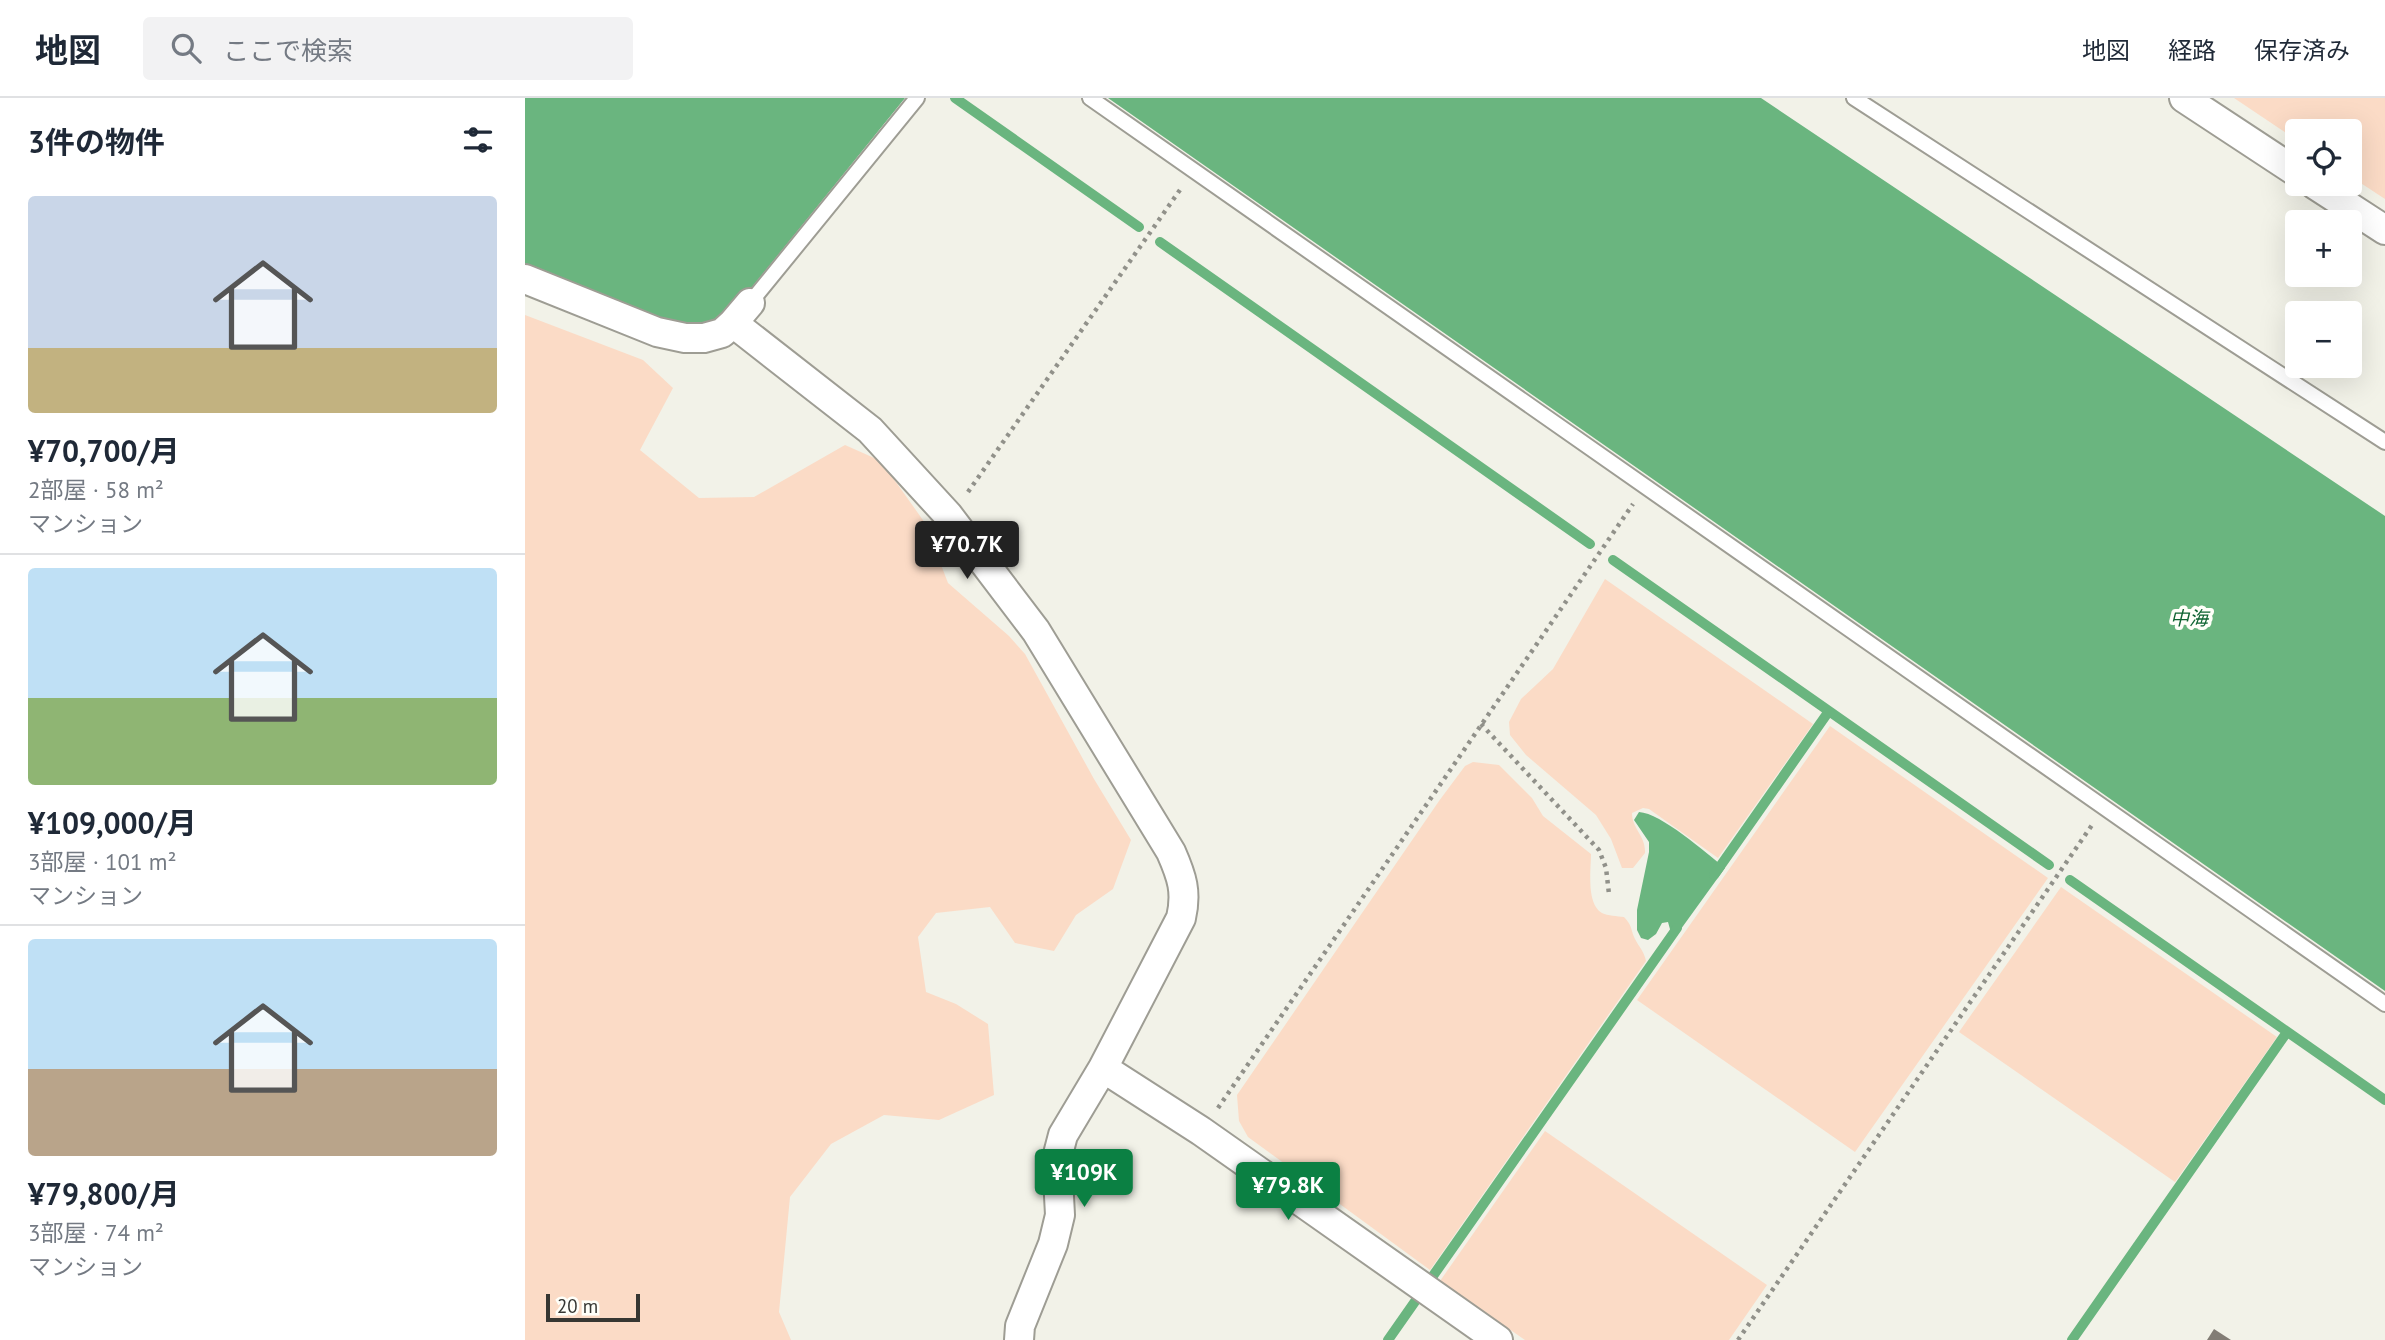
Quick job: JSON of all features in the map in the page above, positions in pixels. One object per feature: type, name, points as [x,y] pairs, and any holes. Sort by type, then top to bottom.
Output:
[{"type":"street","points":[[2184,98],[2285,164]]},
{"type":"street","points":[[2333,196],[2385,230]]},
{"type":"street","points":[[525,279],[657,332],[685,338],[704,338],[722,333],[742,313],[870,430],[948,515],[1036,631],[1179,869],[1185,899],[1181,918],[1103,1068],[1063,1135],[1056,1158],[1060,1214],[1053,1244],[1020,1326],[1019,1340]]},
{"type":"street","points":[[1103,1068],[1201,1131],[1498,1340]]},
{"type":"lane","points":[[742,313],[917,98]]},
{"type":"lane","points":[[1090,98],[2385,1004]]},
{"type":"lane","points":[[1854,98],[2385,442]]},
{"type":"path","points":[[967,494],[1193,170]]},
{"type":"path","points":[[1201,1131],[1645,486]]},
{"type":"path","points":[[1481,724],[1599,850],[1606,868],[1609,894]]},
{"type":"path","points":[[1738,1340],[2105,807]]},
{"type":"shaded area","points":[[2234,98],[2385,98],[2385,199],[2362,184],[2362,119],[2285,119],[2285,132]]},
{"type":"shaded area","points":[[525,315],[643,360],[673,388],[640,450],[699,498],[754,497],[845,445],[881,461],[925,523],[948,583],[1009,636],[1025,654],[1131,840],[1113,889],[1076,915],[1054,951],[1015,943],[990,907],[936,913],[918,937],[926,992],[956,1004],[988,1024],[994,1095],[939,1120],[884,1115],[831,1144],[790,1197],[779,1312],[791,1340],[525,1340]]},
{"type":"shaded area","points":[[1605,579],[1813,724],[1718,858],[1649,809],[1643,808],[1632,813],[1645,853],[1633,868],[1622,868],[1611,839],[1596,815],[1526,755],[1510,735],[1509,722],[1521,699],[1553,669]]},
{"type":"shaded area","points":[[1830,726],[2048,878],[1855,1152],[1637,1000]]},
{"type":"shaded area","points":[[1473,762],[1499,765],[1532,798],[1543,816],[1591,854],[1591,894],[1597,908],[1602,913],[1624,917],[1646,961],[1430,1270],[1248,1137],[1239,1121],[1237,1095],[1439,801],[1465,766]]},
{"type":"shaded area","points":[[2061,887],[2277,1037],[2175,1182],[1959,1032]]},
{"type":"shaded area","points":[[1545,1131],[1767,1285],[1729,1340],[1525,1340],[1440,1281]]},
{"type":"water","points":[[525,98],[905,98],[740,302],[714,325],[668,325],[525,267]]},
{"type":"water","name":"中海","points":[[1108,98],[1761,98],[2385,516],[2385,991]]},
{"type":"water","points":[[1639,812],[1671,826],[1725,868],[1673,940],[1668,922],[1662,923],[1656,934],[1648,940],[1641,938],[1637,930],[1637,910],[1649,852],[1649,842],[1634,820]]},
{"type":"building","points":[[2214,1329],[2231,1340],[2207,1340]]},
{"type":"waterway","points":[[955,98],[1139,227]]},
{"type":"waterway","points":[[1160,242],[1590,544]]},
{"type":"waterway","points":[[1613,560],[2049,865]]},
{"type":"waterway","points":[[1714,875],[1829,711]]},
{"type":"waterway","points":[[2070,880],[2385,1100]]},
{"type":"waterway","points":[[1388,1340],[1677,928]]},
{"type":"waterway","points":[[2072,1340],[2287,1032]]}]
